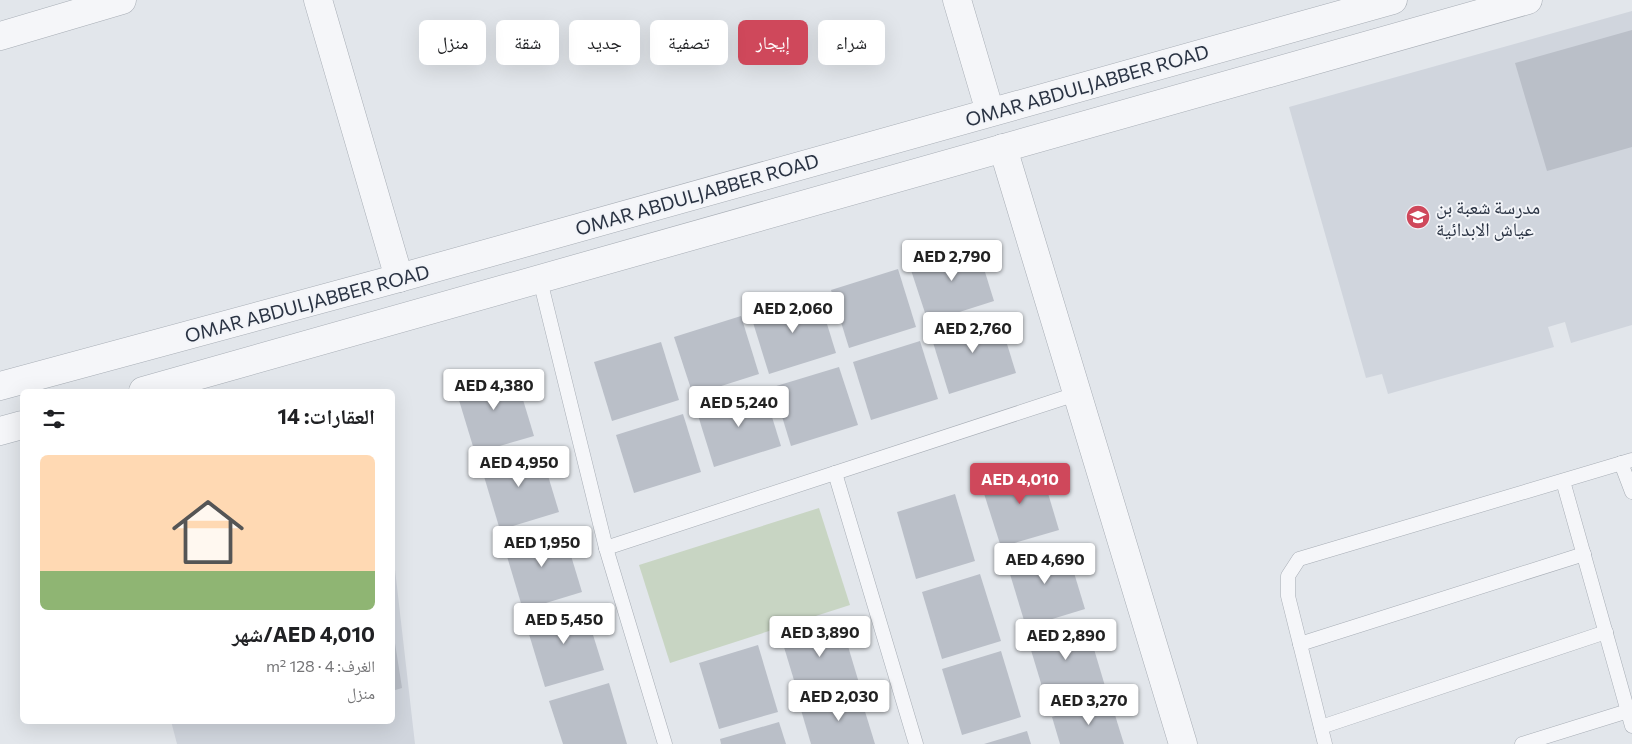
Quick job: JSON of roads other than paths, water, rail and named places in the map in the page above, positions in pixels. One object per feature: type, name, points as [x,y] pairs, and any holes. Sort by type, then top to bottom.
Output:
[{"type":"street","points":[[0,36],[122,0]]},
{"type":"street","points":[[318,0],[399,278]]},
{"type":"street","points":[[957,0],[990,112]]},
{"type":"street","name":"OMAR ABDULJABBER ROAD","points":[[0,386],[399,278],[990,112],[1333,8],[1393,0]]},
{"type":"street","name":"OMAR ABDULJABBER ROAD","points":[[150,389],[1528,0]]},
{"type":"street","points":[[1003,148],[1076,394],[1184,744]]},
{"type":"street","points":[[0,431],[20,426]]},
{"type":"lane","points":[[540,280],[606,548],[665,744]]},
{"type":"lane","points":[[606,548],[1076,394]]},
{"type":"lane","points":[[1325,744],[1288,596],[1288,576],[1299,559],[1626,462],[1632,492]]},
{"type":"lane","points":[[835,473],[916,744]]},
{"type":"lane","points":[[1563,481],[1632,726]]},
{"type":"lane","points":[[1300,644],[1584,554]]},
{"type":"lane","points":[[1321,726],[1606,632]]},
{"type":"lane","points":[[1522,744],[1628,712]]},
{"type":"place","name":"مدرسة شعبة بن عياش الابدائية","points":[[1418,217]]}]
